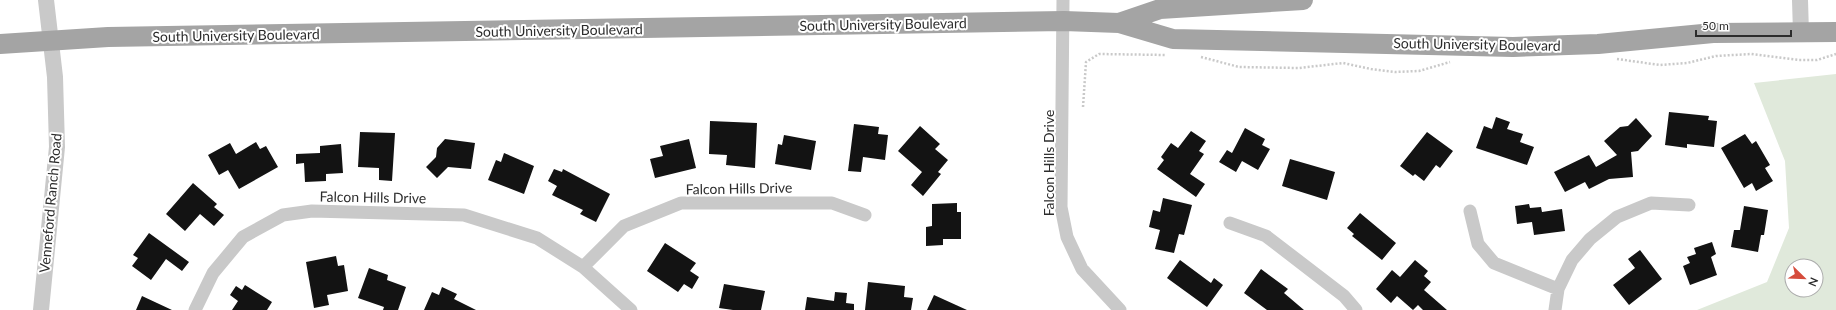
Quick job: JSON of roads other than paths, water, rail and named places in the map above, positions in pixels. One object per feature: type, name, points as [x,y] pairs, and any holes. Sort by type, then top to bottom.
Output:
[{"type":"main road","name":"South University Boulevard","points":[[1119,23],[1160,8],[1303,0]]},
{"type":"main road","name":"South University Boulevard","points":[[0,44],[108,37],[1064,21],[1119,23],[1173,39],[1513,47],[1598,44],[1713,33],[1836,32]]},
{"type":"street","name":"Venneford Ranch Road","points":[[41,310],[57,147],[55,77],[46,0]]},
{"type":"street","name":"Falcon Hills Drive","points":[[1063,0],[1064,21],[1061,207],[1066,237],[1082,269],[1120,310]]},
{"type":"street","points":[[1800,0],[1800,33]]},
{"type":"street","name":"Falcon Hills Drive","points":[[583,267],[624,226],[681,203],[832,203],[865,215]]},
{"type":"street","points":[[1555,310],[1558,289],[1572,260],[1590,239],[1617,217],[1651,203],[1689,206]]},
{"type":"street","name":"Falcon Hills Drive","points":[[195,310],[212,273],[243,238],[283,215],[312,211],[464,215],[537,238],[583,267],[631,310]]},
{"type":"street","points":[[1470,211],[1478,244],[1494,263],[1558,289]]},
{"type":"street","points":[[1230,223],[1266,236],[1344,296],[1356,310]]}]
